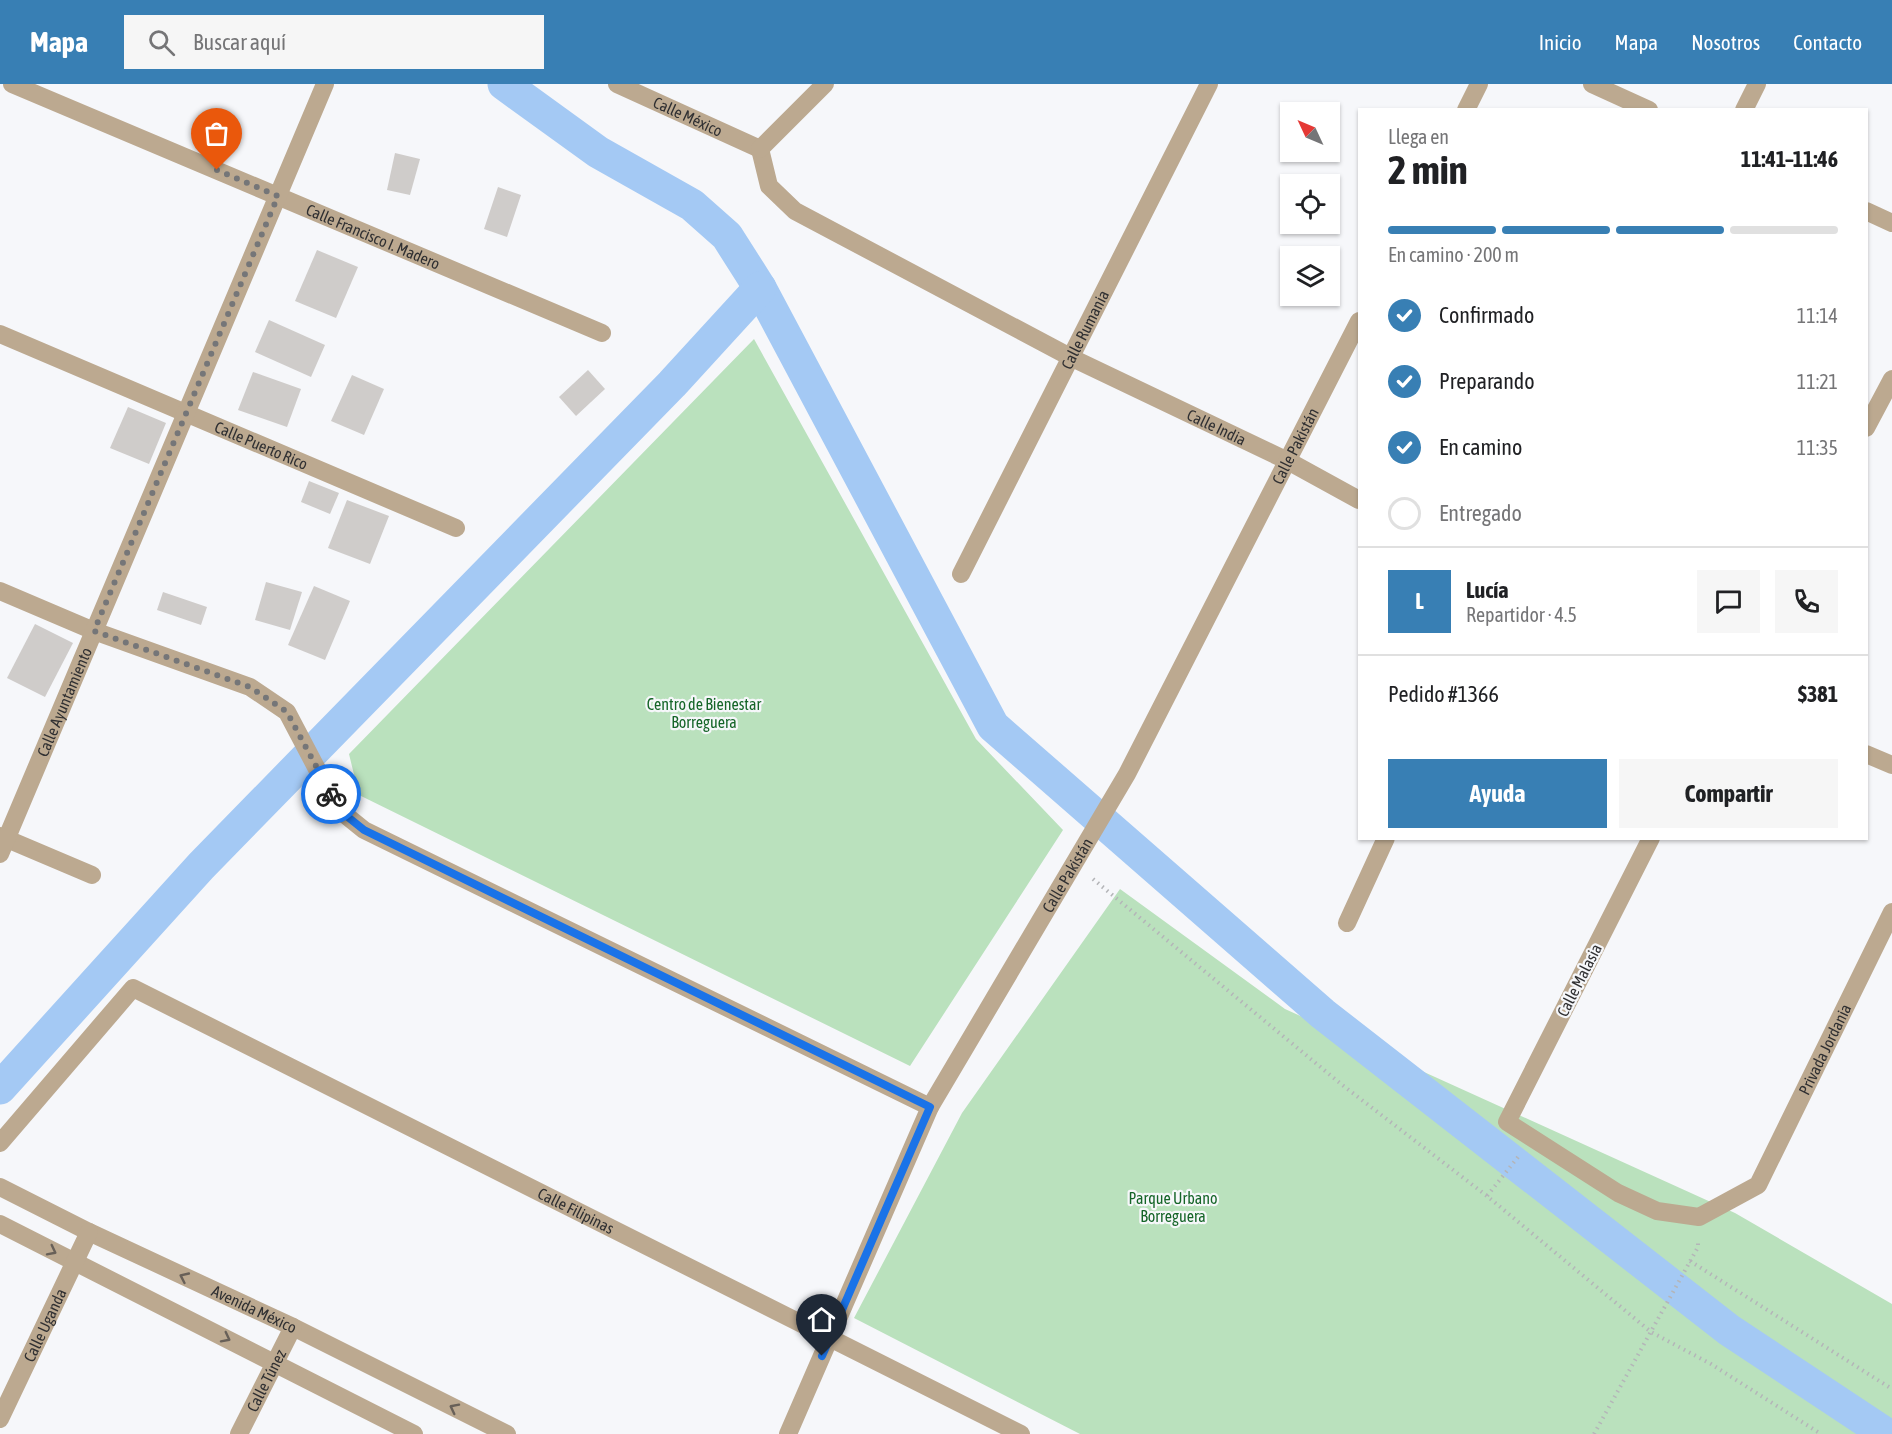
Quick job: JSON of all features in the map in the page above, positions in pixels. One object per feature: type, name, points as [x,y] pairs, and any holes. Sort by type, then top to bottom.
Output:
[{"type":"street","name":"Calle Francisco I. Madero","points":[[12,84],[602,333]]},
{"type":"street","name":"Calle Ayuntamiento","points":[[2,843],[325,84]]},
{"type":"street","name":"Calle México","points":[[617,84],[760,149]]},
{"type":"street","points":[[760,149],[825,84]]},
{"type":"street","name":"Calle Rumania","points":[[961,574],[1209,84]]},
{"type":"street","points":[[1467,108],[1479,84]]},
{"type":"street","points":[[1592,84],[1645,108]]},
{"type":"street","points":[[1745,108],[1757,84]]},
{"type":"street","name":"Calle India","points":[[760,149],[769,186],[795,211],[1072,358],[1288,461],[1358,499]]},
{"type":"street","points":[[1868,212],[1892,223]]},
{"type":"street","name":"Calle Pakistán","points":[[788,1434],[930,1107],[1127,774],[1358,323]]},
{"type":"street","name":"Calle Puerto Rico","points":[[0,334],[456,528]]},
{"type":"street","points":[[1868,424],[1892,379]]},
{"type":"street","points":[[0,591],[94,631],[250,687],[287,712],[338,809],[364,830],[930,1107]]},
{"type":"street","points":[[1868,755],[1892,765]]},
{"type":"street","points":[[1347,923],[1385,840]]},
{"type":"street","name":"Calle Malasia","points":[[1533,1139],[1507,1122],[1650,840]]},
{"type":"street","points":[[2,843],[92,874]]},
{"type":"street","name":"Privada Jordania","points":[[1699,1217],[1758,1185],[1892,912]]},
{"type":"street","name":"Calle Filipinas","points":[[0,1143],[133,988],[1021,1434]]},
{"type":"street","points":[[1533,1139],[1618,1193],[1657,1211],[1699,1217]]},
{"type":"street","name":"Avenida México","points":[[0,1187],[89,1232],[293,1327],[507,1434]]},
{"type":"street","points":[[0,1224],[414,1434]]},
{"type":"street","name":"Calle Uganda","points":[[0,1419],[89,1232]]},
{"type":"street","name":"Calle Túnez","points":[[239,1434],[293,1327]]},
{"type":"path","points":[[1075,864],[1341,1084],[1487,1196],[1650,1332],[1711,1364],[1821,1434]]},
{"type":"path","points":[[1487,1196],[1533,1139]]},
{"type":"path","points":[[1594,1434],[1698,1247],[1699,1217]]},
{"type":"path","points":[[1690,1261],[1892,1389]]},
{"type":"green space","name":"Centro de Bienestar Borreguera","points":[[754,339],[976,739],[1063,830],[910,1066],[359,795],[349,754]]},
{"type":"green space","name":"Parque Urbano Borreguera","points":[[1120,889],[1285,1009],[1735,1213],[1892,1304],[1892,1434],[1080,1434],[854,1318],[962,1113]]},
{"type":"building","points":[[395,153],[420,159],[410,195],[387,190]]},
{"type":"building","points":[[498,187],[521,195],[507,237],[484,229]]},
{"type":"building","points":[[317,250],[358,267],[336,318],[295,301]]},
{"type":"building","points":[[269,320],[325,345],[311,377],[255,352]]},
{"type":"building","points":[[588,370],[605,389],[576,416],[559,397]]},
{"type":"building","points":[[253,372],[301,389],[287,427],[238,410]]},
{"type":"building","points":[[352,375],[384,389],[364,435],[331,421]]},
{"type":"building","points":[[128,407],[166,423],[149,464],[110,448]]},
{"type":"building","points":[[309,481],[339,493],[330,514],[301,502]]},
{"type":"building","points":[[347,500],[389,516],[370,564],[328,548]]},
{"type":"building","points":[[266,582],[302,592],[290,630],[255,620]]},
{"type":"building","points":[[314,586],[350,601],[325,660],[288,645]]},
{"type":"building","points":[[163,592],[207,607],[201,625],[157,610]]},
{"type":"building","points":[[35,624],[73,643],[45,697],[7,678]]},
{"type":"waterway","points":[[504,84],[598,152],[692,205],[727,236],[760,288],[993,726],[1323,1014],[1729,1330],[1886,1434]]},
{"type":"waterway","points":[[0,1088],[201,866],[672,384],[760,288]]},
{"type":"way so far","points":[[217,170],[278,196],[94,631],[250,687],[287,712],[331,794]]},
{"type":"route","points":[[331,794],[338,809],[364,830],[930,1107],[822,1356]]}]
